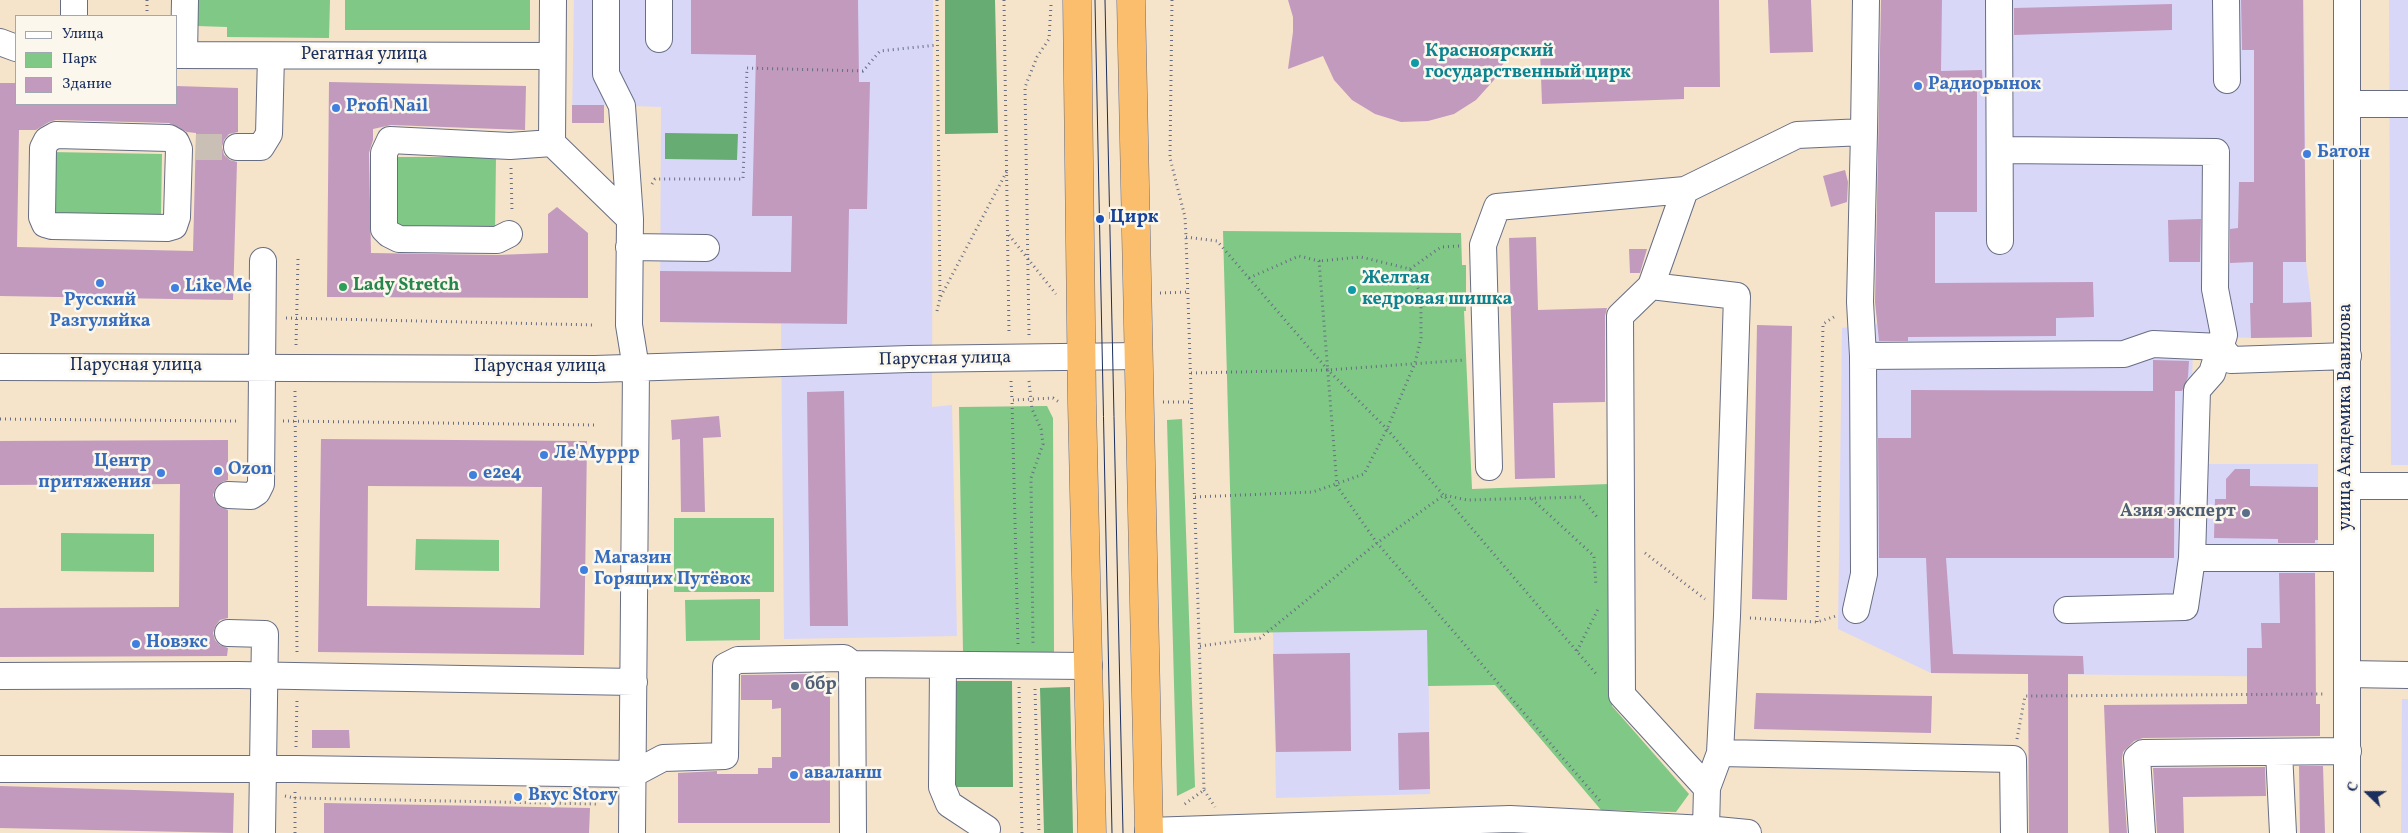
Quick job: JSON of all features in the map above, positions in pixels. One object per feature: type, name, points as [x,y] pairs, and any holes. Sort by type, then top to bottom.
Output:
[{"type":"highway","points":[[1078,0],[1081,357],[1092,833]]},
{"type":"highway","points":[[1131,0],[1148,832]]},
{"type":"street","points":[[74,0],[74,15]]},
{"type":"street","points":[[180,55],[185,0]]},
{"type":"street","points":[[553,0],[552,143],[630,219]]},
{"type":"street","points":[[606,0],[606,74],[622,106],[630,219],[629,325],[636,368],[632,833]]},
{"type":"street","points":[[658,39],[659,0]]},
{"type":"street","points":[[1856,610],[1864,574],[1864,356],[1860,302],[1866,0]]},
{"type":"street","points":[[1999,0],[2000,241]]},
{"type":"street","points":[[2226,0],[2228,80]]},
{"type":"street","name":"улица Академика Вавилова","points":[[2347,0],[2347,558],[2342,684],[2348,751],[2347,833]]},
{"type":"street","points":[[0,42],[15,48]]},
{"type":"street","name":"Регатная улица","points":[[180,55],[552,56]]},
{"type":"street","points":[[237,147],[261,147],[269,134],[271,56]]},
{"type":"street","points":[[2347,104],[2408,104]]},
{"type":"street","points":[[1489,467],[1483,245],[1497,207],[1685,190],[1797,135],[1864,132]]},
{"type":"street","points":[[56,136],[169,138],[187,148],[174,226],[167,228],[52,226],[46,224],[42,217],[43,148],[47,140],[56,136]]},
{"type":"street","points":[[509,234],[497,240],[399,239],[388,234],[384,228],[384,153],[390,140],[510,146],[552,143]]},
{"type":"street","points":[[2001,150],[2216,152],[2215,289],[2224,335],[2212,373],[2197,390],[2192,558],[2185,607],[2067,610]]},
{"type":"street","points":[[1685,190],[1651,286],[1620,316],[1622,695],[1707,788]]},
{"type":"street","points":[[630,247],[706,248]]},
{"type":"street","points":[[228,495],[251,496],[257,492],[261,484],[263,261]]},
{"type":"street","points":[[1651,286],[1737,296],[1727,616],[1720,753],[1707,788],[1706,829]]},
{"type":"street","points":[[1864,356],[2124,354],[2153,344],[2221,347],[2231,360],[2348,356]]},
{"type":"street","name":"Парусная улица","points":[[0,367],[295,369],[636,368],[1138,356]]},
{"type":"street","points":[[2347,486],[2408,486]]},
{"type":"street","points":[[2192,558],[2347,558]]},
{"type":"street","points":[[228,633],[265,634],[262,833]]},
{"type":"street","points":[[0,769],[263,780],[296,769],[632,774],[663,758],[725,756],[726,666],[738,660],[844,658],[852,664],[1089,666]]},
{"type":"street","points":[[852,664],[853,833]]},
{"type":"street","points":[[943,666],[942,787],[949,804],[987,829]]},
{"type":"street","points":[[2342,684],[2408,675]]},
{"type":"street","points":[[0,676],[265,676],[634,682]]},
{"type":"street","points":[[2142,833],[2136,758],[2143,752],[2348,751]]},
{"type":"street","points":[[2279,752],[2283,833]]},
{"type":"street","points":[[1720,753],[2013,759],[2014,833]]},
{"type":"street","points":[[1148,832],[1513,826],[1706,829],[1748,833]]},
{"type":"path","points":[[147,0],[147,15]]},
{"type":"path","points":[[936,0],[940,298],[937,311]]},
{"type":"path","points":[[1004,0],[1008,170],[1008,313]]},
{"type":"path","points":[[1022,833],[1027,666],[1031,620],[1031,478],[1043,444],[1041,429],[1032,409],[1031,399],[1025,87],[1037,57],[1049,40],[1051,0]]},
{"type":"path","points":[[1172,0],[1170,158],[1184,217],[1186,237],[1204,790],[1176,810]]},
{"type":"path","points":[[650,187],[655,179],[743,179],[747,68],[863,71],[880,51],[937,45]]},
{"type":"path","points":[[509,234],[512,226],[511,166],[518,165]]},
{"type":"path","points":[[940,298],[1008,170]]},
{"type":"path","points":[[1008,234],[1056,295]]},
{"type":"path","points":[[1186,237],[1217,241],[1328,370],[1387,429],[1602,681]]},
{"type":"path","points":[[1249,278],[1299,256],[1320,261],[1361,258],[1410,269],[1441,247],[1483,245]]},
{"type":"path","points":[[295,833],[298,677],[294,421],[298,259]]},
{"type":"path","points":[[1320,261],[1337,486],[1377,543],[1601,802]]},
{"type":"path","points":[[1195,497],[1313,492],[1337,486],[1364,474],[1387,429],[1415,363],[1421,338],[1421,295],[1410,269]]},
{"type":"path","points":[[1157,293],[1187,292]]},
{"type":"path","points":[[1817,622],[1823,324],[1845,310]]},
{"type":"path","points":[[262,316],[297,319],[595,325]]},
{"type":"path","points":[[1191,373],[1328,370],[1485,360]]},
{"type":"path","points":[[1038,833],[1012,400],[1052,398],[1059,403]]},
{"type":"path","points":[[1157,402],[1191,402]]},
{"type":"path","points":[[0,419],[239,421],[262,419],[595,425]]},
{"type":"path","points":[[1200,646],[1260,638],[1377,543],[1444,495],[1467,500],[1581,497],[1609,532],[1620,534],[1727,616],[1817,622],[1856,610]]},
{"type":"path","points":[[1532,499],[1594,556],[1597,591]]},
{"type":"path","points":[[1576,651],[1598,609],[1598,600]]},
{"type":"path","points":[[2013,759],[2026,696],[2342,684]]},
{"type":"path","points":[[263,780],[295,798],[597,804]]},
{"type":"shaded area","points":[[574,0],[933,0],[932,407],[952,405],[957,636],[784,639],[781,324],[660,322],[661,107],[604,105],[604,123],[572,123]]},
{"type":"shaded area","points":[[1898,0],[2304,0],[2306,262],[2311,302],[2312,337],[2251,338],[2193,335],[2191,464],[2318,464],[2318,540],[2315,566],[2316,677],[1931,673],[1838,629],[1842,328],[1895,323]]},
{"type":"shaded area","points":[[2389,0],[2408,0],[2408,465],[2391,465]]},
{"type":"shaded area","points":[[1428,630],[1430,794],[1276,798],[1273,632]]},
{"type":"shaded area","points":[[2402,699],[2408,699],[2408,833],[2401,833]]},
{"type":"green space","points":[[197,0],[330,0],[329,38],[227,37],[227,27],[197,26]]},
{"type":"green space","points":[[345,0],[530,0],[530,30],[345,30]]},
{"type":"green space","points":[[945,0],[995,0],[998,133],[945,134]]},
{"type":"green space","points":[[665,133],[738,134],[737,160],[665,159]]},
{"type":"green space","points":[[50,152],[162,154],[161,215],[48,214]]},
{"type":"green space","points":[[394,157],[496,157],[495,232],[394,231]]},
{"type":"green space","points":[[1223,231],[1461,233],[1462,265],[1466,265],[1466,311],[1464,311],[1472,489],[1609,484],[1612,706],[1689,794],[1676,812],[1601,810],[1495,685],[1428,686],[1427,630],[1234,633]]},
{"type":"green space","points":[[1047,406],[1053,418],[1054,652],[963,652],[959,407]]},
{"type":"green space","points":[[1182,419],[1195,787],[1177,796],[1167,420]]},
{"type":"green space","points":[[674,518],[774,518],[774,592],[674,592]]},
{"type":"green space","points":[[61,533],[154,534],[154,572],[61,571]]},
{"type":"green space","points":[[416,539],[499,540],[499,571],[415,570]]},
{"type":"green space","points":[[760,599],[760,640],[686,641],[685,600]]},
{"type":"green space","points":[[949,681],[1012,681],[1013,787],[950,787]]},
{"type":"green space","points":[[1070,687],[1073,833],[1044,833],[1040,688]]},
{"type":"building","points":[[691,0],[858,0],[859,82],[870,82],[867,209],[849,209],[847,324],[660,322],[660,271],[791,272],[792,216],[752,216],[756,55],[691,54]]},
{"type":"building","name":"Красноярский государственный цирк","points":[[1288,0],[1719,0],[1720,87],[1684,87],[1684,99],[1542,104],[1540,50],[1511,50],[1494,80],[1476,100],[1454,114],[1428,121],[1401,122],[1375,114],[1352,100],[1334,80],[1323,56],[1288,69],[1293,17]]},
{"type":"building","points":[[1768,0],[1811,0],[1813,52],[1770,53]]},
{"type":"building","points":[[1881,0],[1942,0],[1941,71],[1982,70],[1983,88],[1977,89],[1977,212],[1935,212],[1935,283],[2093,282],[2094,317],[2056,318],[2056,336],[1908,337],[1908,341],[1879,341],[1875,302]]},
{"type":"building","points":[[2241,0],[2303,0],[2306,262],[2283,262],[2283,303],[2311,302],[2312,337],[2251,338],[2250,303],[2253,303],[2253,262],[2230,263],[2230,229],[2238,228],[2239,182],[2254,182],[2254,50],[2242,50]]},
{"type":"building","points":[[2172,4],[2172,30],[2014,35],[2014,8]]},
{"type":"building","points":[[329,82],[526,86],[525,130],[391,125],[373,129],[373,140],[369,153],[371,253],[497,255],[548,253],[548,214],[557,207],[588,233],[588,298],[327,297]]},
{"type":"building","points":[[0,83],[15,83],[15,105],[178,105],[178,86],[238,88],[238,132],[229,134],[224,140],[222,147],[224,155],[230,160],[237,162],[233,300],[0,296]],"holes":[[[56,120],[169,123],[187,132],[196,133],[193,251],[17,247],[19,130],[36,130]]]},
{"type":"building","points":[[572,105],[604,105],[604,123],[572,123]]},
{"type":"building","points":[[1845,170],[1848,182],[1847,202],[1831,207],[1823,176]]},
{"type":"building","points":[[2201,219],[2200,262],[2169,262],[2168,220]]},
{"type":"building","points":[[1536,237],[1538,310],[1607,308],[1605,316],[1605,402],[1553,403],[1555,478],[1515,479],[1509,238]]},
{"type":"building","points":[[1629,249],[1647,249],[1640,273],[1630,273]]},
{"type":"building","points":[[1757,325],[1792,326],[1787,600],[1752,599]]},
{"type":"building","points":[[2153,360],[2189,361],[2188,377],[2182,391],[2175,391],[2174,558],[1946,558],[1953,654],[2083,656],[2084,674],[2068,674],[2068,833],[2029,833],[2028,674],[1931,673],[1926,558],[1879,558],[1878,438],[1911,438],[1911,390],[2153,391]]},
{"type":"building","points":[[844,391],[848,626],[810,626],[807,392]]},
{"type":"building","points":[[719,416],[721,437],[703,438],[705,512],[681,512],[680,439],[672,440],[671,420]]},
{"type":"building","points":[[321,439],[587,441],[584,655],[318,652]],"holes":[[[368,486],[542,487],[540,608],[367,606]]]},
{"type":"building","points":[[228,440],[228,480],[216,487],[213,495],[220,507],[228,510],[228,618],[220,620],[213,633],[215,640],[220,645],[228,648],[227,656],[0,657],[0,608],[179,607],[180,484],[0,485],[0,441]]},
{"type":"building","points":[[2235,469],[2250,469],[2250,486],[2318,487],[2318,540],[2315,540],[2315,543],[2278,543],[2278,539],[2214,538],[2215,499],[2226,499],[2226,479]]},
{"type":"building","points":[[2279,573],[2315,573],[2316,704],[2320,704],[2320,736],[2143,738],[2134,741],[2123,752],[2122,759],[2127,833],[2109,833],[2104,705],[2247,704],[2247,648],[2262,648],[2261,623],[2280,623]]},
{"type":"building","points":[[1350,653],[1351,751],[1276,752],[1273,654]]},
{"type":"building","points":[[812,674],[812,677],[830,677],[830,823],[678,823],[678,773],[717,771],[717,774],[758,774],[758,768],[772,768],[772,757],[781,757],[781,708],[772,709],[772,700],[741,700],[741,675]]},
{"type":"building","points":[[1756,693],[1932,696],[1931,733],[1754,729]]},
{"type":"building","points":[[312,730],[349,730],[350,748],[312,748]]},
{"type":"building","points":[[1429,732],[1430,789],[1399,790],[1398,733]]},
{"type":"building","points":[[2299,766],[2323,766],[2325,833],[2300,833]]},
{"type":"building","points":[[2265,767],[2266,796],[2183,797],[2184,833],[2157,833],[2153,768]]},
{"type":"building","points":[[0,786],[234,793],[233,833],[0,828]]},
{"type":"building","points":[[324,803],[590,808],[589,833],[324,833]]},
{"type":"tunnel","points":[[196,147],[237,147]]},
{"type":"tram line","points":[[1095,0],[1112,833]]},
{"type":"tram line","points":[[1105,0],[1123,833]]},
{"type":"place","name":"Красноярский государственный цирк","points":[[1415,63]]},
{"type":"place","name":"Радиорынок","points":[[1918,86]]},
{"type":"place","name":"Profi Nail","points":[[336,108]]},
{"type":"place","name":"Батон","points":[[2307,154]]},
{"type":"place","name":"Цирк","points":[[1100,219]]},
{"type":"place","name":"Русский Разгуляйка","points":[[100,283]]},
{"type":"place","name":"Lady Stretch","points":[[343,287]]},
{"type":"place","name":"Like Me","points":[[175,288]]},
{"type":"place","name":"Желтая кедровая шишка","points":[[1352,290]]},
{"type":"place","name":"Ле'Муррр","points":[[544,455]]},
{"type":"place","name":"Ozon","points":[[218,471]]},
{"type":"place","name":"Центр притяжения","points":[[161,473]]},
{"type":"place","name":"е2е4","points":[[473,475]]},
{"type":"place","name":"Азия эксперт","points":[[2246,513]]},
{"type":"place","name":"Магазин Горящих Путёвок","points":[[584,570]]},
{"type":"place","name":"Новэкс","points":[[136,644]]},
{"type":"place","name":"ббр","points":[[795,686]]},
{"type":"place","name":"аваланш","points":[[794,775]]},
{"type":"place","name":"Вкус Story","points":[[518,797]]}]
